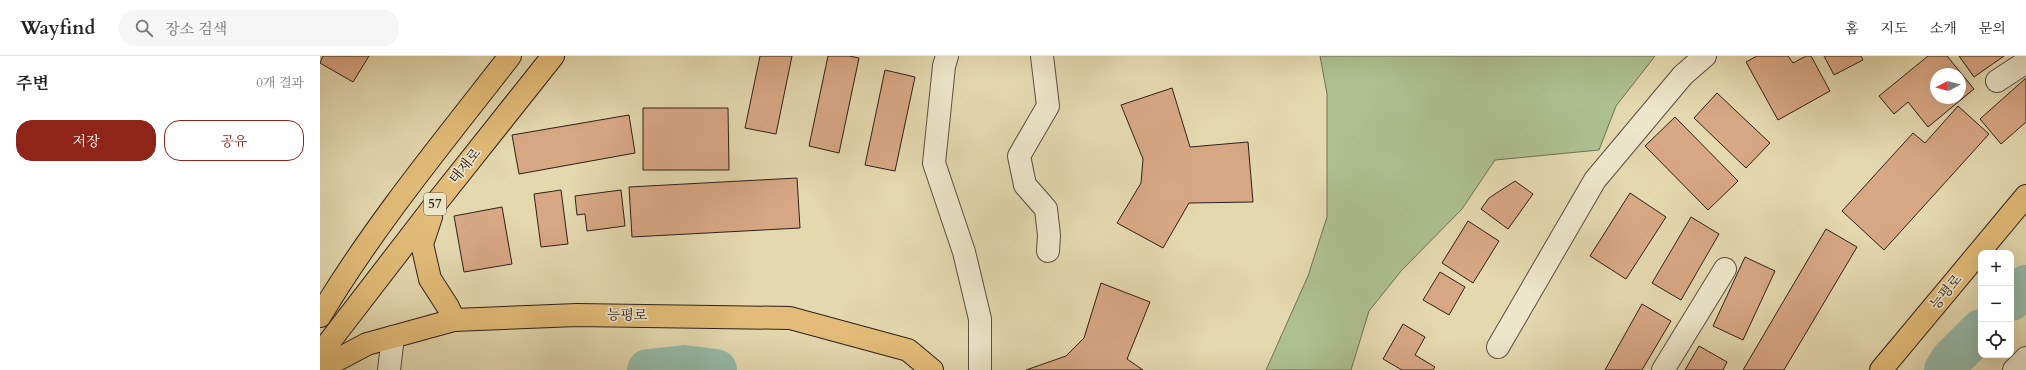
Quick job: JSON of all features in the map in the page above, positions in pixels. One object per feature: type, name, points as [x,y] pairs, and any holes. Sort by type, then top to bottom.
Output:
[{"type":"main road","name":"57","points":[[320,316],[345,274],[426,164],[510,56]]},
{"type":"main road","name":"태재로","points":[[320,354],[437,202],[553,56]]},
{"type":"main road","name":"능평로","points":[[1881,370],[2026,196]]},
{"type":"main road","points":[[437,202],[422,244],[430,279],[448,307],[454,320]]},
{"type":"main road","name":"능평로","points":[[320,369],[368,344],[454,320],[577,315],[790,318],[908,350],[932,370]]},
{"type":"lane","points":[[947,56],[944,66],[934,163],[964,252],[980,319],[980,370]]},
{"type":"lane","points":[[1042,56],[1048,106],[1018,156],[1025,185],[1046,209],[1049,235],[1048,251]]},
{"type":"lane","points":[[1498,346],[1595,180],[1683,76],[1705,56]]},
{"type":"lane","points":[[1997,80],[2026,62]]},
{"type":"lane","points":[[1663,370],[1725,269]]},
{"type":"lane","points":[[389,370],[394,336]]},
{"type":"lane","points":[[2014,370],[2026,358]]},
{"type":"green space","points":[[1320,56],[1655,56],[1616,106],[1599,150],[1495,160],[1462,209],[1401,271],[1369,311],[1351,370],[1266,370],[1308,276],[1327,217],[1327,94]]},
{"type":"building","points":[[323,56],[369,56],[353,82],[320,63]]},
{"type":"building","points":[[760,56],[792,56],[776,134],[745,128]]},
{"type":"building","points":[[828,56],[849,56],[859,58],[839,153],[809,146]]},
{"type":"building","points":[[1757,56],[1788,56],[1793,63],[1806,56],[1811,56],[1830,91],[1778,120],[1746,62]]},
{"type":"building","points":[[1824,56],[1861,56],[1863,60],[1834,75]]},
{"type":"building","points":[[1928,56],[1947,56],[1957,68],[1930,68],[1930,104],[1956,104],[1928,127],[1908,102],[1894,114],[1879,96]]},
{"type":"building","points":[[1959,56],[2004,56],[1974,77]]},
{"type":"building","points":[[885,70],[915,77],[895,171],[865,165]]},
{"type":"building","points":[[2026,78],[2026,122],[2001,144],[1980,119]]},
{"type":"building","points":[[1966,79],[1974,89],[1966,96]]},
{"type":"building","points":[[1172,88],[1190,147],[1248,142],[1253,202],[1189,203],[1163,248],[1117,223],[1141,183],[1143,159],[1121,105]]},
{"type":"building","points":[[1717,93],[1770,143],[1746,168],[1694,118]]},
{"type":"building","points":[[1958,106],[1989,134],[1884,250],[1842,211],[1913,133],[1925,143]]},
{"type":"building","points":[[643,108],[728,108],[729,170],[643,170]]},
{"type":"building","points":[[629,115],[635,153],[519,174],[512,135]]},
{"type":"building","points":[[1675,117],[1738,181],[1708,210],[1645,146]]},
{"type":"building","points":[[797,178],[800,228],[632,237],[629,187]]},
{"type":"building","points":[[1515,181],[1533,194],[1508,229],[1481,209],[1489,198]]},
{"type":"building","points":[[561,190],[568,244],[541,247],[534,194]]},
{"type":"building","points":[[621,190],[625,226],[587,231],[585,214],[577,215],[575,196]]},
{"type":"building","points":[[1630,193],[1666,217],[1626,279],[1590,256]]},
{"type":"building","points":[[502,207],[512,264],[464,272],[454,216]]},
{"type":"building","points":[[1691,217],[1719,234],[1681,300],[1652,283]]},
{"type":"building","points":[[1468,221],[1499,241],[1473,283],[1442,263]]},
{"type":"building","points":[[1826,229],[1857,247],[1784,370],[1743,370]]},
{"type":"building","points":[[1745,257],[1775,271],[1743,340],[1713,326]]},
{"type":"building","points":[[1440,272],[1465,287],[1449,315],[1423,300]]},
{"type":"building","points":[[1101,283],[1150,302],[1127,359],[1143,370],[1026,370],[1066,356],[1084,338]]},
{"type":"building","points":[[1642,304],[1671,321],[1642,370],[1605,370]]},
{"type":"building","points":[[1403,324],[1425,337],[1415,355],[1435,367],[1433,370],[1402,370],[1383,359]]},
{"type":"building","points":[[1699,346],[1727,362],[1723,370],[1685,370]]},
{"type":"waterway","points":[[2014,297],[2026,286]]},
{"type":"waterway","points":[[1945,370],[1951,360],[1978,333]]},
{"type":"waterway","points":[[648,370],[684,366],[716,370]]}]
